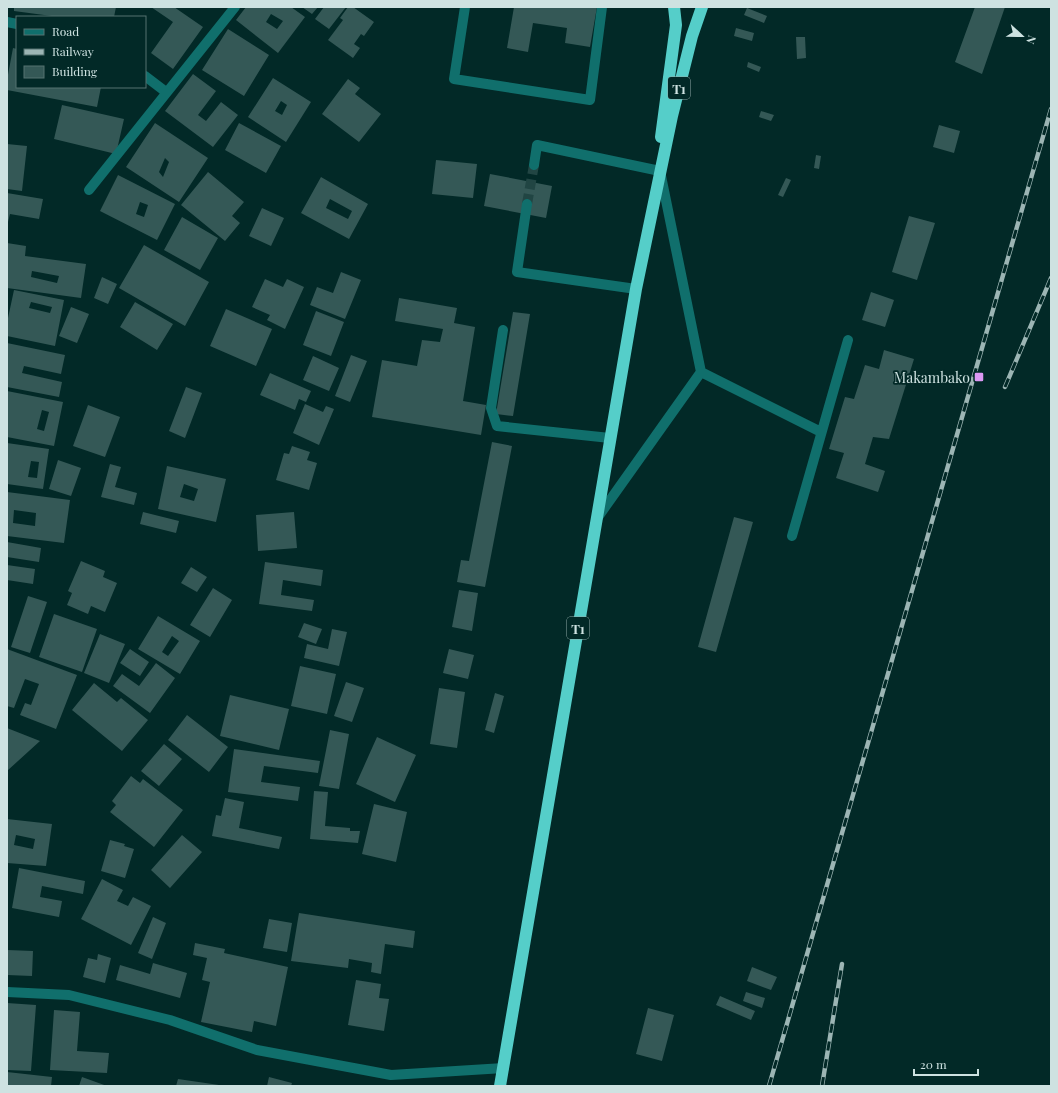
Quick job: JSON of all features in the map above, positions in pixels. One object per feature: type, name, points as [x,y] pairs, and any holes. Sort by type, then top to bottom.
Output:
[{"type":"highway","name":"T1","points":[[660,171],[661,130],[676,25],[674,7]]},
{"type":"highway","name":"T1","points":[[500,1086],[636,290],[672,116],[690,44],[702,7]]},
{"type":"street","points":[[89,190],[235,7]]},
{"type":"street","points":[[465,7],[454,79],[590,100],[602,7]]},
{"type":"street","points":[[146,77],[166,92]]},
{"type":"street","points":[[534,165],[537,145],[660,171],[701,372],[596,519]]},
{"type":"street","points":[[528,204],[517,272],[636,290]]},
{"type":"street","points":[[503,330],[491,408],[498,426],[610,438]]},
{"type":"street","points":[[792,536],[848,340]]},
{"type":"street","points":[[701,372],[821,432]]},
{"type":"street","points":[[7,992],[69,994],[170,1020],[258,1050],[391,1075],[504,1068]]},
{"type":"building","points":[[14,7],[116,7],[114,16],[52,16],[14,11]]},
{"type":"building","points":[[151,7],[174,7],[203,27],[173,69],[151,53],[173,22]]},
{"type":"building","points":[[246,7],[291,7],[305,17],[278,53],[236,20]],"holes":[[[271,14],[283,21],[277,29],[266,22]]]},
{"type":"building","points":[[302,7],[318,7],[312,14]]},
{"type":"building","points":[[324,7],[346,7],[329,29],[315,19]]},
{"type":"building","points":[[348,7],[353,7],[374,22],[364,36],[361,34],[354,44],[360,48],[353,58],[328,40],[343,20],[340,18]]},
{"type":"building","points":[[514,7],[597,7],[590,47],[565,43],[567,28],[533,23],[528,52],[507,48]]},
{"type":"building","points":[[975,7],[1005,7],[982,74],[955,62]]},
{"type":"building","points":[[747,8],[767,16],[764,23],[744,15]]},
{"type":"building","points":[[736,28],[754,33],[752,41],[734,36]]},
{"type":"building","points":[[228,29],[269,55],[244,96],[202,70]]},
{"type":"building","points":[[796,37],[805,37],[806,58],[797,59]]},
{"type":"building","points":[[13,48],[16,49],[16,88],[101,88],[97,107],[7,90],[7,80]]},
{"type":"building","points":[[748,62],[761,67],[759,72],[747,67]]},
{"type":"building","points":[[193,74],[216,91],[198,115],[206,121],[221,102],[238,115],[213,147],[165,111]]},
{"type":"building","points":[[273,78],[311,102],[286,142],[248,117]],"holes":[[[281,101],[287,105],[282,115],[275,111]]]},
{"type":"building","points":[[348,79],[360,88],[355,94],[381,114],[359,142],[322,114]]},
{"type":"building","points":[[62,105],[124,119],[116,154],[54,139]]},
{"type":"building","points":[[761,111],[774,115],[771,121],[759,117]]},
{"type":"building","points":[[155,123],[208,158],[179,202],[126,167]],"holes":[[[165,158],[169,162],[163,177],[159,172]]]},
{"type":"building","points":[[239,123],[281,146],[266,173],[225,150]]},
{"type":"building","points":[[939,125],[960,131],[954,153],[933,147]]},
{"type":"building","points":[[7,144],[27,146],[22,191],[7,189]]},
{"type":"building","points":[[816,155],[821,156],[819,169],[814,168]]},
{"type":"building","points":[[436,160],[477,164],[473,198],[432,194]]},
{"type":"building","points":[[208,172],[244,202],[232,216],[240,223],[225,241],[181,205]]},
{"type":"building","points":[[490,174],[552,186],[546,218],[484,206]]},
{"type":"building","points":[[118,175],[175,204],[157,240],[100,211]],"holes":[[[140,202],[148,205],[144,217],[136,214]]]},
{"type":"building","points":[[321,177],[368,204],[349,239],[301,213]],"holes":[[[330,199],[352,211],[348,219],[326,208]]]},
{"type":"building","points":[[786,178],[791,180],[783,197],[778,195]]},
{"type":"building","points":[[7,193],[43,199],[39,219],[10,214],[7,226]]},
{"type":"building","points":[[262,208],[284,218],[271,246],[249,236]]},
{"type":"building","points":[[909,216],[935,223],[917,280],[892,272]]},
{"type":"building","points":[[182,217],[218,238],[200,270],[164,250]]},
{"type":"building","points":[[7,243],[26,246],[25,256],[86,264],[81,298],[7,288]],"holes":[[[32,271],[59,276],[57,283],[31,277]]]},
{"type":"building","points":[[144,245],[209,282],[185,326],[119,288]]},
{"type":"building","points":[[341,272],[361,280],[345,319],[310,305],[317,287],[333,293]]},
{"type":"building","points":[[102,277],[117,284],[108,304],[94,298]]},
{"type":"building","points":[[265,279],[283,287],[287,279],[304,287],[285,329],[267,320],[270,315],[252,307]]},
{"type":"building","points":[[14,290],[64,300],[55,346],[7,336],[8,318]],"holes":[[[31,302],[52,307],[50,313],[29,308]]]},
{"type":"building","points":[[871,292],[894,300],[885,327],[862,320]]},
{"type":"building","points":[[399,298],[457,308],[454,323],[475,327],[463,401],[486,405],[481,435],[372,417],[382,360],[417,366],[422,340],[440,342],[443,329],[395,321]]},
{"type":"building","points":[[135,302],[173,324],[157,350],[120,327]]},
{"type":"building","points":[[71,307],[89,314],[77,343],[59,336]]},
{"type":"building","points":[[226,309],[272,329],[256,366],[210,346]]},
{"type":"building","points":[[316,311],[344,322],[331,356],[303,345]]},
{"type":"building","points":[[513,312],[530,314],[513,416],[496,414]]},
{"type":"building","points":[[7,343],[65,355],[61,374],[24,366],[22,373],[62,382],[59,397],[7,387]]},
{"type":"building","name":"Makambako","points":[[884,350],[914,359],[889,439],[873,437],[865,464],[885,471],[878,492],[836,478],[844,453],[829,449],[845,397],[854,399],[865,365],[879,369]]},
{"type":"building","points":[[351,355],[367,361],[350,402],[335,396]]},
{"type":"building","points":[[313,356],[339,368],[329,391],[303,380]]},
{"type":"building","points":[[270,373],[311,391],[306,402],[299,399],[295,410],[260,395]]},
{"type":"building","points":[[186,387],[202,393],[185,438],[169,431]]},
{"type":"building","points":[[7,391],[63,402],[54,446],[7,437]],"holes":[[[42,410],[49,412],[44,431],[37,429]]]},
{"type":"building","points":[[305,404],[323,412],[326,406],[334,409],[319,445],[293,433]]},
{"type":"building","points":[[88,405],[120,417],[105,457],[73,446]]},
{"type":"building","points":[[492,442],[512,446],[485,587],[457,582],[461,560],[469,561]]},
{"type":"building","points":[[7,443],[49,449],[43,489],[7,484]],"holes":[[[31,461],[39,462],[37,478],[28,477]]]},
{"type":"building","points":[[292,446],[310,452],[307,460],[317,463],[309,490],[276,480],[284,453],[289,454]]},
{"type":"building","points":[[58,460],[81,468],[71,496],[49,489]]},
{"type":"building","points":[[110,464],[121,467],[115,487],[137,493],[134,505],[101,497]]},
{"type":"building","points":[[167,466],[226,479],[216,522],[158,509]],"holes":[[[184,484],[198,489],[194,501],[180,497]]]},
{"type":"building","points":[[7,492],[70,500],[64,543],[7,536]],"holes":[[[14,510],[36,513],[35,526],[13,523]]]},
{"type":"building","points":[[143,512],[179,521],[176,533],[140,524]]},
{"type":"building","points":[[294,512],[297,548],[258,551],[256,515]]},
{"type":"building","points":[[734,517],[753,522],[716,652],[698,647]]},
{"type":"building","points":[[7,542],[41,548],[39,562],[7,557]]},
{"type":"building","points":[[81,561],[105,571],[103,577],[117,583],[105,612],[91,606],[88,614],[67,605],[72,593],[68,591]]},
{"type":"building","points":[[265,562],[323,570],[321,586],[283,580],[281,595],[314,600],[312,611],[259,604]]},
{"type":"building","points":[[7,565],[35,569],[33,584],[7,580]]},
{"type":"building","points":[[191,567],[207,577],[197,592],[181,583]]},
{"type":"building","points":[[213,588],[232,600],[210,637],[190,625]]},
{"type":"building","points":[[459,590],[478,593],[472,631],[452,627]]},
{"type":"building","points":[[28,596],[47,602],[30,653],[11,647]]},
{"type":"building","points":[[54,614],[97,629],[82,672],[39,657]]},
{"type":"building","points":[[158,616],[200,641],[180,674],[138,649]],"holes":[[[172,636],[179,641],[168,656],[162,652]]]},
{"type":"building","points":[[304,623],[322,629],[316,644],[298,637]]},
{"type":"building","points":[[332,629],[347,632],[339,666],[304,658],[307,644],[328,649]]},
{"type":"building","points":[[100,634],[125,644],[109,683],[84,673]]},
{"type":"building","points":[[7,649],[77,675],[56,729],[20,715],[25,703],[31,705],[39,684],[25,679],[14,708],[7,706]]},
{"type":"building","points":[[130,649],[149,662],[140,676],[120,663]]},
{"type":"building","points":[[449,649],[474,655],[468,679],[443,673]]},
{"type":"building","points":[[156,663],[175,678],[150,713],[113,686],[122,674],[139,686]]},
{"type":"building","points":[[300,666],[336,674],[327,714],[291,706]]},
{"type":"building","points":[[346,682],[364,688],[352,722],[334,716]]},
{"type":"building","points":[[94,683],[117,702],[121,698],[148,720],[122,751],[72,710]]},
{"type":"building","points":[[439,688],[465,692],[457,748],[430,744]]},
{"type":"building","points":[[495,693],[504,696],[494,733],[485,730]]},
{"type":"building","points":[[230,695],[289,709],[279,750],[220,736]]},
{"type":"building","points":[[187,715],[228,747],[209,772],[168,740]]},
{"type":"building","points":[[7,728],[40,741],[7,771]]},
{"type":"building","points":[[330,730],[349,734],[339,789],[319,786]]},
{"type":"building","points":[[377,737],[416,755],[395,802],[356,784]]},
{"type":"building","points":[[164,744],[182,759],[159,786],[141,771]]},
{"type":"building","points":[[234,749],[320,761],[318,773],[264,766],[261,782],[300,787],[298,801],[228,792]]},
{"type":"building","points":[[131,776],[140,783],[143,779],[183,810],[154,847],[110,812],[116,805],[112,801]]},
{"type":"building","points":[[314,791],[328,792],[325,826],[350,828],[350,831],[360,831],[358,843],[310,839]]},
{"type":"building","points":[[225,798],[244,802],[239,828],[282,837],[279,849],[212,836],[216,815],[221,816]]},
{"type":"building","points":[[374,804],[407,812],[396,862],[362,854]]},
{"type":"building","points":[[7,819],[52,824],[46,866],[7,863]],"holes":[[[16,835],[35,839],[33,849],[14,845]]]},
{"type":"building","points":[[182,835],[202,852],[170,888],[151,870]]},
{"type":"building","points":[[110,840],[125,844],[124,846],[134,849],[125,878],[101,871]]},
{"type":"building","points":[[19,868],[85,881],[83,894],[42,886],[40,897],[62,901],[59,917],[12,908]]},
{"type":"building","points":[[102,879],[123,890],[117,901],[128,906],[133,897],[151,906],[131,945],[81,919]]},
{"type":"building","points":[[299,913],[415,931],[413,948],[385,944],[381,974],[371,972],[372,963],[349,959],[348,968],[291,961]]},
{"type":"building","points":[[153,917],[166,923],[152,959],[138,953]]},
{"type":"building","points":[[269,919],[292,923],[287,952],[263,948]]},
{"type":"building","points":[[195,943],[225,949],[224,953],[288,967],[276,1026],[254,1021],[252,1032],[201,1022],[210,982],[202,980],[207,958],[193,955]]},
{"type":"building","points":[[7,950],[33,951],[32,976],[7,975]]},
{"type":"building","points":[[98,954],[111,958],[105,983],[83,977],[88,958],[97,960]]},
{"type":"building","points":[[153,963],[187,973],[180,998],[116,980],[120,965],[150,974]]},
{"type":"building","points":[[752,967],[777,977],[771,990],[747,981]]},
{"type":"building","points":[[356,980],[381,984],[379,998],[389,999],[384,1031],[348,1025]]},
{"type":"building","points":[[746,992],[765,998],[762,1008],[743,1001]]},
{"type":"building","points":[[720,996],[755,1011],[751,1020],[716,1005]]},
{"type":"building","points":[[7,1003],[36,1005],[31,1071],[7,1070]]},
{"type":"building","points":[[648,1008],[674,1015],[662,1061],[636,1054]]},
{"type":"building","points":[[54,1010],[80,1012],[77,1051],[109,1053],[107,1073],[50,1070]]},
{"type":"building","points":[[7,1072],[52,1077],[51,1086],[7,1086]]},
{"type":"building","points":[[82,1077],[107,1086],[79,1086]]},
{"type":"building","points":[[269,1077],[292,1083],[291,1086],[267,1086]]},
{"type":"building","points":[[178,1079],[219,1085],[219,1086],[176,1086]]},
{"type":"tunnel","points":[[527,204],[534,165]]},
{"type":"railway","points":[[769,1086],[1051,109]]},
{"type":"railway","points":[[1005,387],[1051,278]]},
{"type":"railway","points":[[822,1086],[842,964]]},
{"type":"place","name":"Makambako","points":[[979,377]]}]
